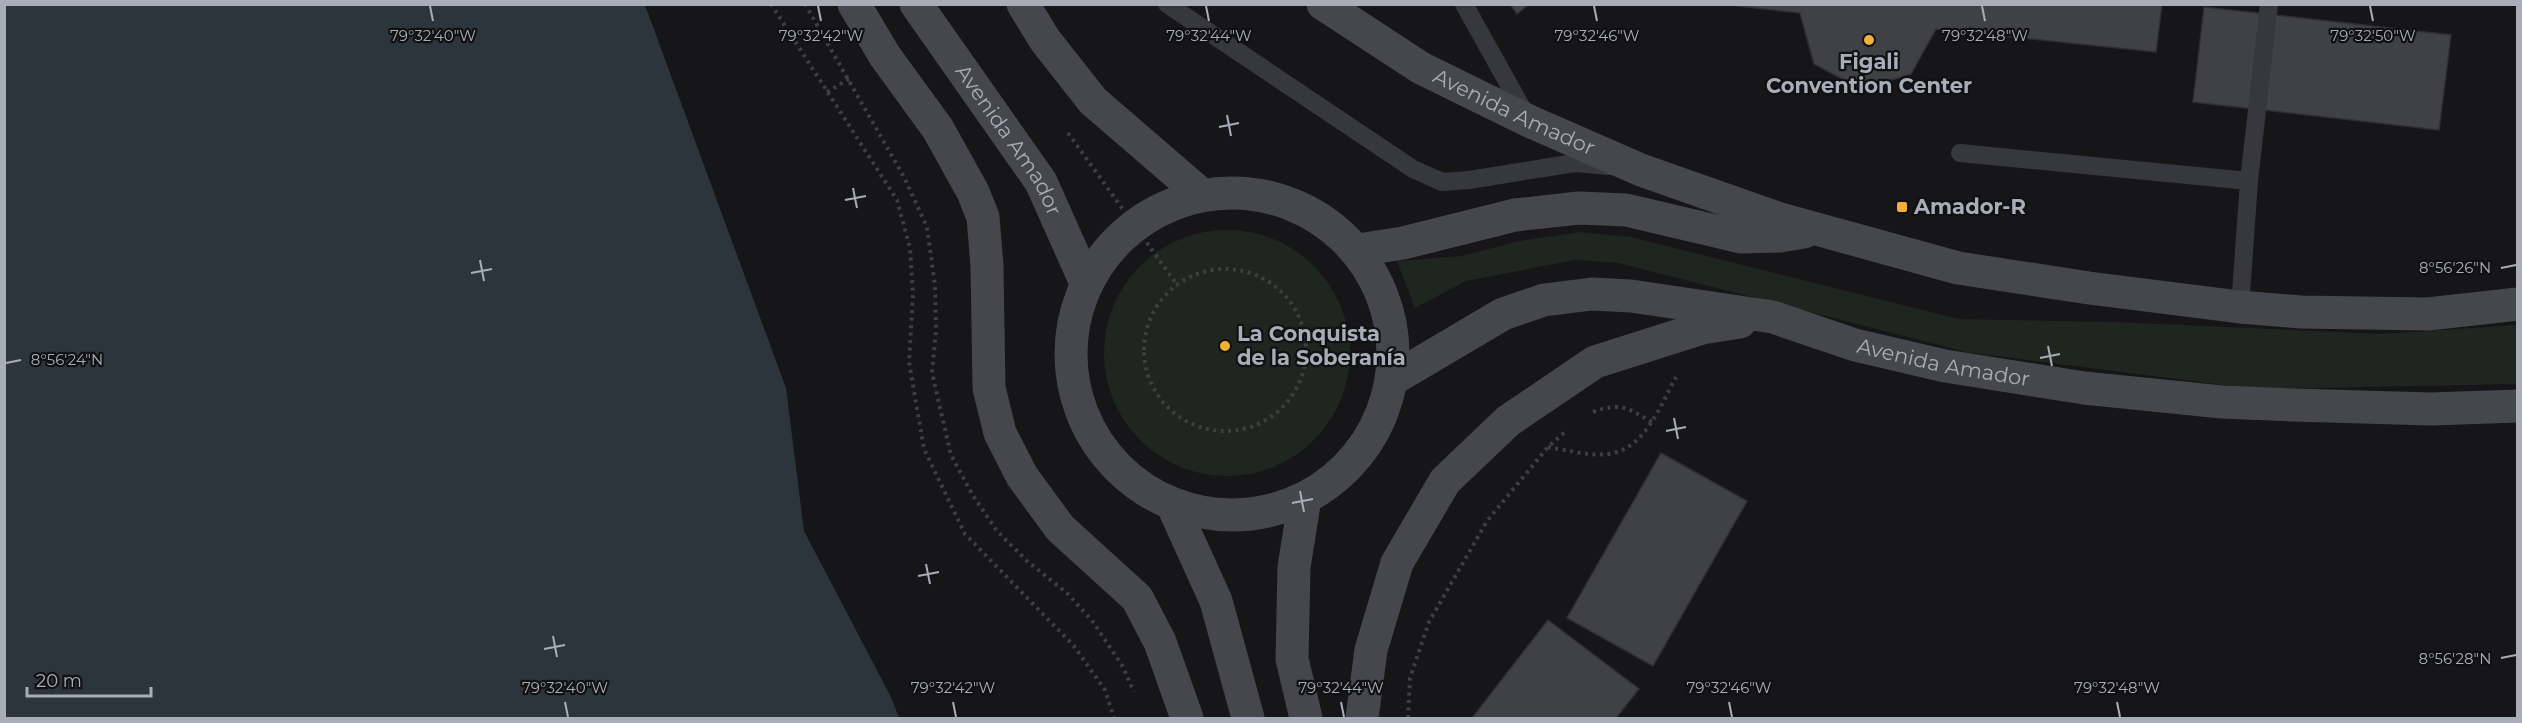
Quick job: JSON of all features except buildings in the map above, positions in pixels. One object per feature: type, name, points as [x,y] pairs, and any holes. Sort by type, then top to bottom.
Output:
[{"type":"main road","points":[[854,4],[885,56],[938,129],[973,192],[983,217],[987,266],[989,388],[1000,433],[1022,476],[1060,528],[1137,598],[1160,642],[1186,718]]},
{"type":"main road","name":"Avenida Amador","points":[[916,4],[1041,182],[1086,283]]},
{"type":"main road","points":[[1023,4],[1045,40],[1093,101],[1202,195]]},
{"type":"main road","name":"Avenida Amador","points":[[1323,4],[1421,68],[1529,121],[1641,170],[1780,219],[1958,268],[2089,288],[2240,307],[2301,312],[2428,314],[2517,304]]},
{"type":"main road","points":[[1260,194],[1314,213],[1358,250],[1381,289],[1394,333],[1393,379],[1382,416],[1364,449],[1338,477],[1305,498],[1262,513],[1216,515],[1172,504],[1138,486],[1110,460],[1088,429],[1074,394],[1070,356],[1074,318],[1086,283],[1114,242],[1135,227],[1155,212],[1202,195],[1260,194]]},
{"type":"main road","name":"Avenida Amador","points":[[1358,250],[1403,243],[1515,215],[1579,208],[1626,210],[1741,237],[1780,236],[1821,229]]},
{"type":"main road","name":"Avenida Amador","points":[[1393,379],[1503,314],[1544,300],[1592,294],[1631,296],[1773,317],[1855,345],[1945,366],[2084,387],[2222,402],[2431,409],[2517,406]]},
{"type":"main road","points":[[1362,718],[1371,650],[1397,563],[1445,482],[1508,421],[1594,362],[1702,328],[1773,317]]},
{"type":"main road","points":[[1305,498],[1294,567],[1292,659],[1306,718]]},
{"type":"main road","points":[[1172,504],[1216,601],[1248,718]]},
{"type":"lane","points":[[1167,4],[1413,169],[1442,182],[1469,180],[1575,163],[1641,170]]},
{"type":"lane","points":[[1464,4],[1529,121]]},
{"type":"lane","points":[[2240,307],[2249,181],[2269,4]]},
{"type":"lane","points":[[1960,153],[2249,181]]},
{"type":"path","points":[[771,4],[897,200],[910,249],[913,295],[909,362],[924,449],[965,534],[1074,646],[1105,690],[1114,718]]},
{"type":"path","points":[[1066,130],[1178,285]]},
{"type":"path","points":[[1221,269],[1248,273],[1273,284],[1292,303],[1304,328],[1307,355],[1300,382],[1286,405],[1264,422],[1242,430],[1218,431],[1195,426],[1174,414],[1159,397],[1148,376],[1144,353],[1146,330],[1156,308],[1178,285],[1194,275],[1221,269]]},
{"type":"path","points":[[1548,447],[1595,454],[1616,452],[1632,445],[1652,422],[1702,328]]},
{"type":"path","points":[[1585,415],[1605,408],[1627,407],[1652,422]]},
{"type":"path","points":[[1408,718],[1410,678],[1429,622],[1487,521],[1548,447],[1570,428]]},
{"type":"shaded area","points":[[4,5],[645,5],[786,388],[804,531],[891,697],[899,718],[5,718]]},
{"type":"shaded area","points":[[1227,230],[1251,232],[1274,239],[1295,251],[1314,266],[1329,285],[1341,306],[1348,329],[1350,353],[1348,377],[1341,400],[1329,421],[1314,440],[1295,455],[1274,467],[1251,474],[1227,476],[1203,474],[1180,467],[1159,455],[1140,440],[1125,421],[1113,400],[1106,377],[1104,353],[1106,329],[1113,306],[1125,285],[1140,266],[1159,251],[1180,239],[1203,232]]},
{"type":"shaded area","points":[[1581,232],[1630,237],[1958,319],[2114,322],[2382,334],[2517,325],[2517,384],[2255,389],[1966,352],[1619,263],[1575,260],[1466,281],[1415,308],[1397,261],[1462,256],[1519,241]]},
{"type":"place","name":"Figali Convention Center","points":[[1869,40]]},
{"type":"place","name":"Amador-R","points":[[1902,207]]},
{"type":"place","name":"La Conquista de la Soberanía","points":[[1225,346]]}]
